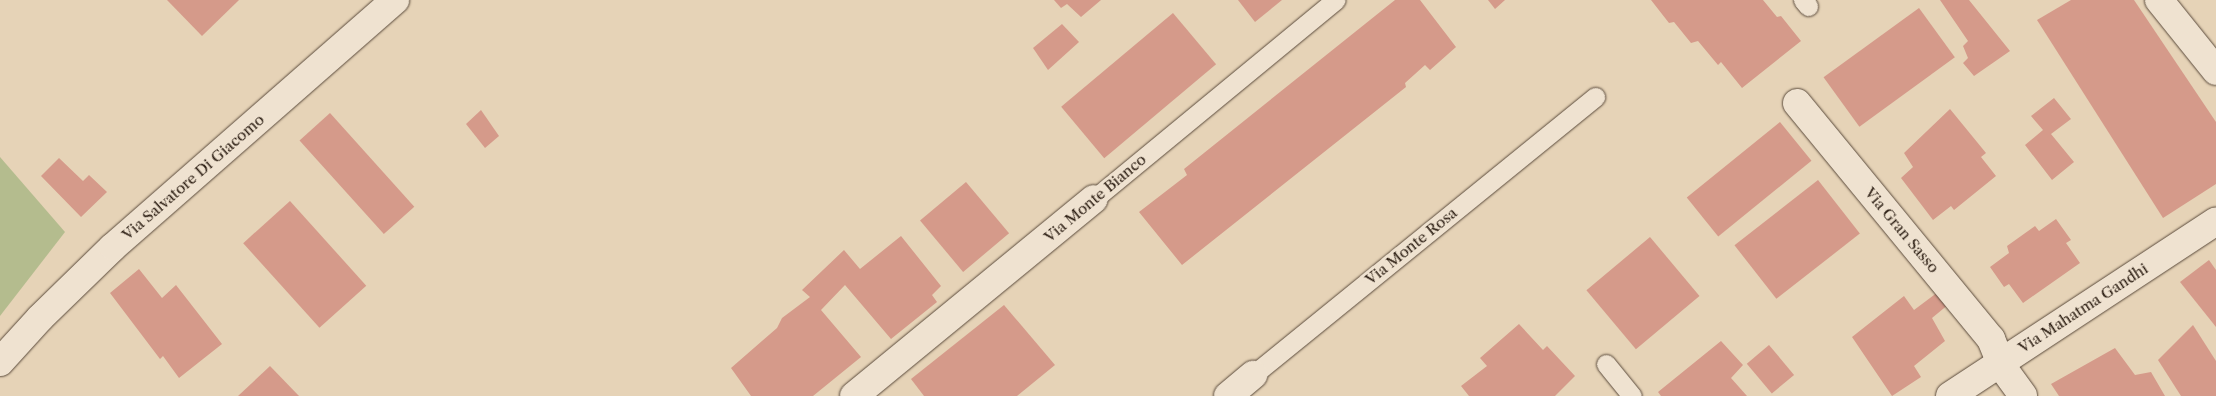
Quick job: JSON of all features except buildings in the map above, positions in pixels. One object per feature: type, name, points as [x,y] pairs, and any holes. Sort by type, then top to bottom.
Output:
[{"type":"street","name":"Via Salvatore Di Giacomo","points":[[0,362],[40,318],[113,247],[395,0]]},
{"type":"street","points":[[2159,0],[2216,71]]},
{"type":"street","name":"Via Gran Sasso","points":[[1797,103],[1991,338],[2000,362],[2023,396]]},
{"type":"street","name":"Via Monte Bianco","points":[[854,396],[1094,199]]},
{"type":"street","name":"Via Mahatma Gandhi","points":[[1950,396],[2216,221]]},
{"type":"street","name":"Via Monte Rosa","points":[[1228,396],[1252,375]]},
{"type":"lane","name":"Via Monte Bianco","points":[[1094,199],[1335,0]]},
{"type":"lane","name":"Via Monte Rosa","points":[[1252,375],[1595,97]]},
{"type":"lane","points":[[1606,364],[1632,396]]},
{"type":"green space","points":[[0,157],[65,232],[0,316]]}]
